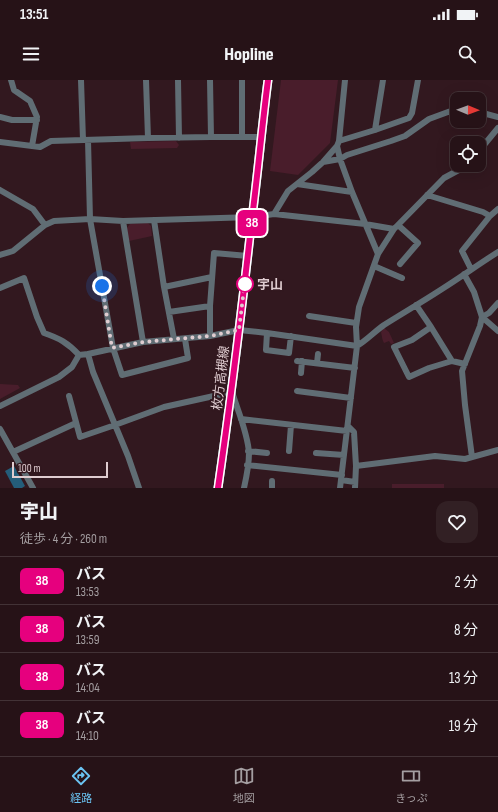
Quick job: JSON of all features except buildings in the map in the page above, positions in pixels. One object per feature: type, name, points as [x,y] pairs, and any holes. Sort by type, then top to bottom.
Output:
[{"type":"main road","name":"枚方高槻線","points":[[218,488],[232,392],[268,80]]},
{"type":"street","points":[[11,80],[14,90],[30,101],[37,117],[32,146]]},
{"type":"street","points":[[81,80],[90,219],[112,348],[122,375],[188,358],[185,339]]},
{"type":"street","points":[[146,80],[148,138]]},
{"type":"street","points":[[178,80],[179,138]]},
{"type":"street","points":[[210,80],[211,136]]},
{"type":"street","points":[[242,80],[242,137]]},
{"type":"street","points":[[346,80],[338,143],[340,158],[352,192],[378,254]]},
{"type":"street","points":[[375,130],[383,80]]},
{"type":"street","points":[[274,214],[288,191],[323,162],[338,143],[409,118],[412,113],[418,80]]},
{"type":"street","points":[[323,162],[340,158],[405,136],[429,119],[450,112]]},
{"type":"street","points":[[486,114],[498,117]]},
{"type":"street","points":[[0,117],[12,120],[37,120]]},
{"type":"street","points":[[486,143],[498,128]]},
{"type":"street","points":[[0,142],[40,147],[51,141],[211,136],[261,137]]},
{"type":"street","points":[[340,488],[355,368],[357,346],[356,323],[359,307],[378,254],[396,227],[444,178],[455,172]]},
{"type":"street","points":[[297,184],[352,192]]},
{"type":"street","points":[[0,190],[33,209],[45,225]]},
{"type":"street","points":[[427,195],[483,212],[490,216]]},
{"type":"street","points":[[471,269],[462,251],[490,216],[498,209]]},
{"type":"street","points":[[0,255],[13,251],[45,225],[54,221],[90,219],[123,221],[253,217],[274,214],[396,227],[418,243],[400,264]]},
{"type":"street","points":[[154,220],[174,339]]},
{"type":"street","points":[[123,221],[143,342]]},
{"type":"street","points":[[79,355],[143,342],[210,336],[239,330],[357,346],[377,330],[498,252]]},
{"type":"street","points":[[210,336],[210,306],[214,253],[248,256]]},
{"type":"street","points":[[374,266],[402,278]]},
{"type":"street","points":[[464,274],[474,292],[482,318],[462,370],[472,457]]},
{"type":"street","points":[[164,286],[212,277]]},
{"type":"street","points":[[0,288],[24,278],[44,333],[56,337],[73,348],[79,355]]},
{"type":"street","points":[[482,318],[498,303]]},
{"type":"street","points":[[416,305],[452,361]]},
{"type":"street","points":[[169,312],[210,306]]},
{"type":"street","points":[[309,316],[356,323]]},
{"type":"street","points":[[482,318],[498,330]]},
{"type":"street","points":[[431,327],[412,340],[394,347],[409,377],[429,368],[452,361],[465,364]]},
{"type":"street","points":[[268,333],[266,350],[289,353],[291,336]]},
{"type":"street","points":[[88,354],[93,372],[139,488]]},
{"type":"street","points":[[317,363],[318,354]]},
{"type":"street","points":[[0,406],[59,377],[72,367],[79,355]]},
{"type":"street","points":[[301,373],[300,361],[355,368]]},
{"type":"street","points":[[297,391],[351,398]]},
{"type":"street","points":[[69,396],[80,437],[164,407],[232,392],[241,419],[248,451],[244,488]]},
{"type":"street","points":[[241,419],[291,425],[348,428],[354,432],[356,466],[355,485],[341,477],[247,465]]},
{"type":"street","points":[[13,452],[76,423]]},
{"type":"street","points":[[289,451],[291,425]]},
{"type":"street","points":[[0,429],[34,488]]},
{"type":"street","points":[[356,466],[435,456],[465,459],[498,450]]},
{"type":"street","points":[[248,451],[267,453]]},
{"type":"street","points":[[316,453],[344,455]]},
{"type":"shaded area","points":[[281,80],[338,80],[330,143],[298,175],[270,171]]},
{"type":"shaded area","points":[[176,141],[179,145],[177,148],[131,149],[130,142]]},
{"type":"shaded area","points":[[148,223],[151,226],[152,236],[129,241],[126,229],[130,224]]},
{"type":"shaded area","points":[[384,328],[389,332],[394,343],[391,344],[389,341],[384,343],[381,332]]},
{"type":"shaded area","points":[[0,384],[18,385],[20,388],[0,399]]},
{"type":"shaded area","points":[[392,484],[444,484],[444,488],[392,488]]},
{"type":"water","points":[[14,466],[25,486],[22,488],[14,488],[5,471]]},
{"type":"bus line","name":"38","points":[[218,488],[230,405],[268,80]]},
{"type":"place","name":"宇山","points":[[245,284]]},
{"type":"route","points":[[102,286],[112,348],[143,342],[210,336],[239,330],[245,280],[245,284]]}]
